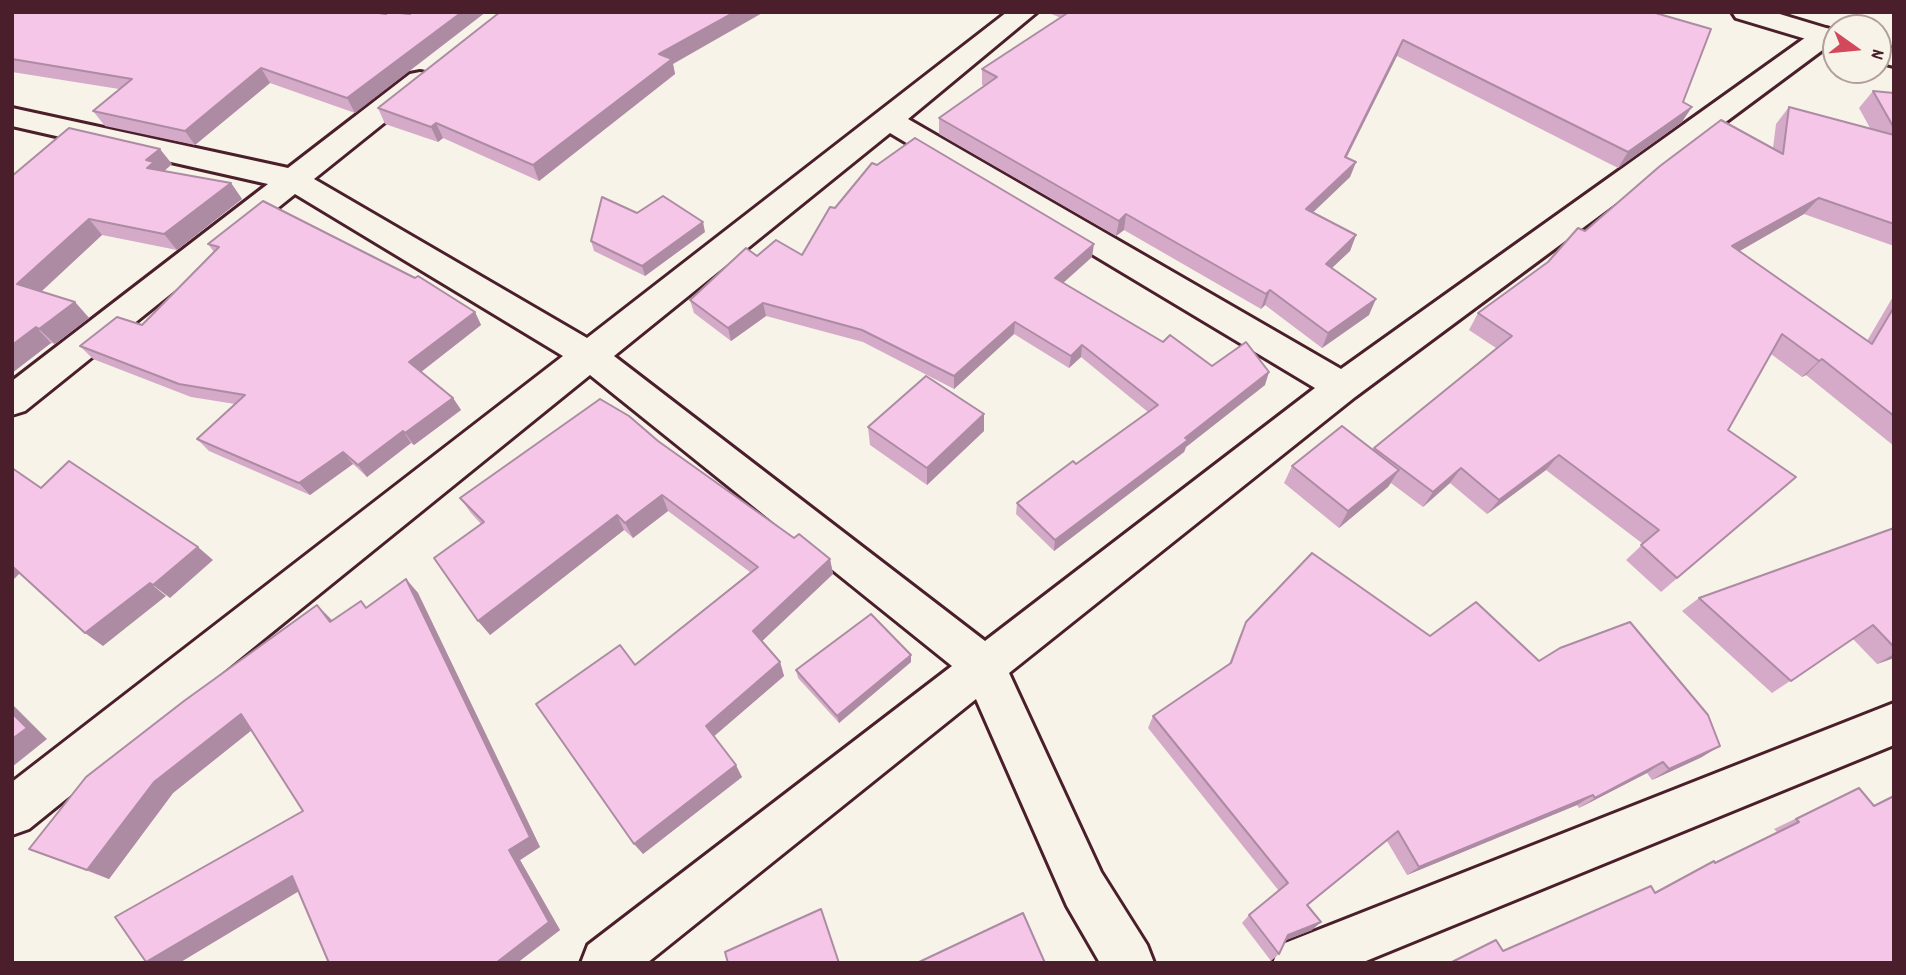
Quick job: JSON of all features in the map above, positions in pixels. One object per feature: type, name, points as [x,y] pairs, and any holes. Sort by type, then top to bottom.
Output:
[{"type":"street","points":[[1745,12],[1822,36]]},
{"type":"street","points":[[12,812],[889,120],[1008,15]]},
{"type":"street","points":[[606,963],[983,665],[1342,387],[1822,44]]},
{"type":"street","points":[[12,401],[443,62]]},
{"type":"street","points":[[12,117],[292,179],[590,356],[983,665],[1084,889],[1129,963]]},
{"type":"street","points":[[889,120],[1342,387]]},
{"type":"street","points":[[1298,963],[1894,724]]},
{"type":"building","points":[[12,12],[462,12],[347,98],[261,68],[185,131],[93,111],[132,79],[12,59]]},
{"type":"building","points":[[500,12],[735,12],[659,54],[672,59],[533,165],[436,123],[431,127],[378,108]]},
{"type":"building","points":[[1069,12],[1652,12],[1711,29],[1683,102],[1692,107],[1628,152],[1403,40],[1345,157],[1356,162],[1306,209],[1356,235],[1326,264],[1376,299],[1328,333],[1270,290],[1266,294],[1126,214],[1119,221],[939,118],[997,77],[982,69]]},
{"type":"building","points":[[1873,91],[1894,93],[1894,128]]},
{"type":"building","points":[[1789,107],[1894,135],[1894,224],[1819,198],[1732,246],[1872,344],[1894,307],[1894,416],[1822,359],[1819,361],[1782,334],[1728,430],[1796,477],[1677,578],[1641,545],[1659,530],[1559,455],[1499,500],[1461,468],[1433,492],[1374,448],[1512,336],[1478,313],[1548,262],[1578,228],[1585,231],[1660,166],[1721,120],[1783,154]]},
{"type":"building","points":[[69,128],[160,149],[146,160],[154,162],[147,168],[231,183],[164,234],[89,219],[17,284],[75,302],[12,345],[12,176]]},
{"type":"building","points":[[915,138],[1094,244],[1055,278],[1163,342],[1170,335],[1212,366],[1246,342],[1269,372],[1185,438],[1188,440],[1055,540],[1017,503],[1073,461],[1076,464],[1158,405],[1082,345],[1071,356],[1015,322],[954,376],[862,330],[763,303],[728,328],[690,300],[746,248],[757,256],[776,240],[802,255],[830,207],[835,208],[872,163],[877,165]]},
{"type":"building","points":[[663,196],[703,222],[642,266],[591,241],[602,197],[637,213]]},
{"type":"building","points":[[263,201],[415,278],[418,276],[475,312],[409,362],[453,398],[358,465],[343,452],[299,483],[197,439],[245,395],[179,384],[80,346],[117,317],[142,325],[219,247],[208,244]]},
{"type":"building","points":[[926,376],[984,414],[927,468],[868,427]]},
{"type":"building","points":[[600,399],[629,416],[658,441],[794,538],[799,534],[830,559],[753,631],[780,662],[706,726],[736,765],[634,844],[536,704],[620,645],[635,665],[758,567],[662,495],[625,523],[617,515],[478,621],[434,558],[484,522],[460,498]]},
{"type":"building","points":[[1342,426],[1399,470],[1348,511],[1292,466]]},
{"type":"building","points":[[69,461],[198,547],[153,585],[150,583],[85,633],[12,566],[12,468],[41,488]]},
{"type":"building","points":[[1894,528],[1894,647],[1873,625],[1791,681],[1699,598]]},
{"type":"building","points":[[1312,553],[1430,636],[1476,602],[1539,661],[1560,648],[1630,622],[1708,715],[1720,746],[1669,769],[1663,762],[1595,798],[1593,795],[1419,867],[1398,831],[1307,905],[1321,922],[1288,935],[1279,954],[1249,915],[1288,883],[1153,716],[1231,663],[1246,622]]},
{"type":"building","points":[[406,579],[530,837],[509,850],[549,922],[496,963],[329,963],[292,876],[146,962],[115,917],[303,811],[241,714],[154,782],[87,870],[29,849],[86,777],[184,701],[317,605],[330,622],[361,601],[366,608]]},
{"type":"building","points":[[871,614],[911,655],[837,716],[796,670]]},
{"type":"building","points":[[12,713],[27,728],[12,739]]},
{"type":"building","points":[[1859,788],[1874,806],[1894,796],[1894,963],[1450,963],[1496,940],[1503,951],[1651,886],[1655,893],[1714,861],[1715,863],[1799,822],[1796,819]]},
{"type":"building","points":[[821,909],[839,963],[728,963],[725,952]]},
{"type":"building","points":[[1023,913],[1045,963],[917,963]]}]
